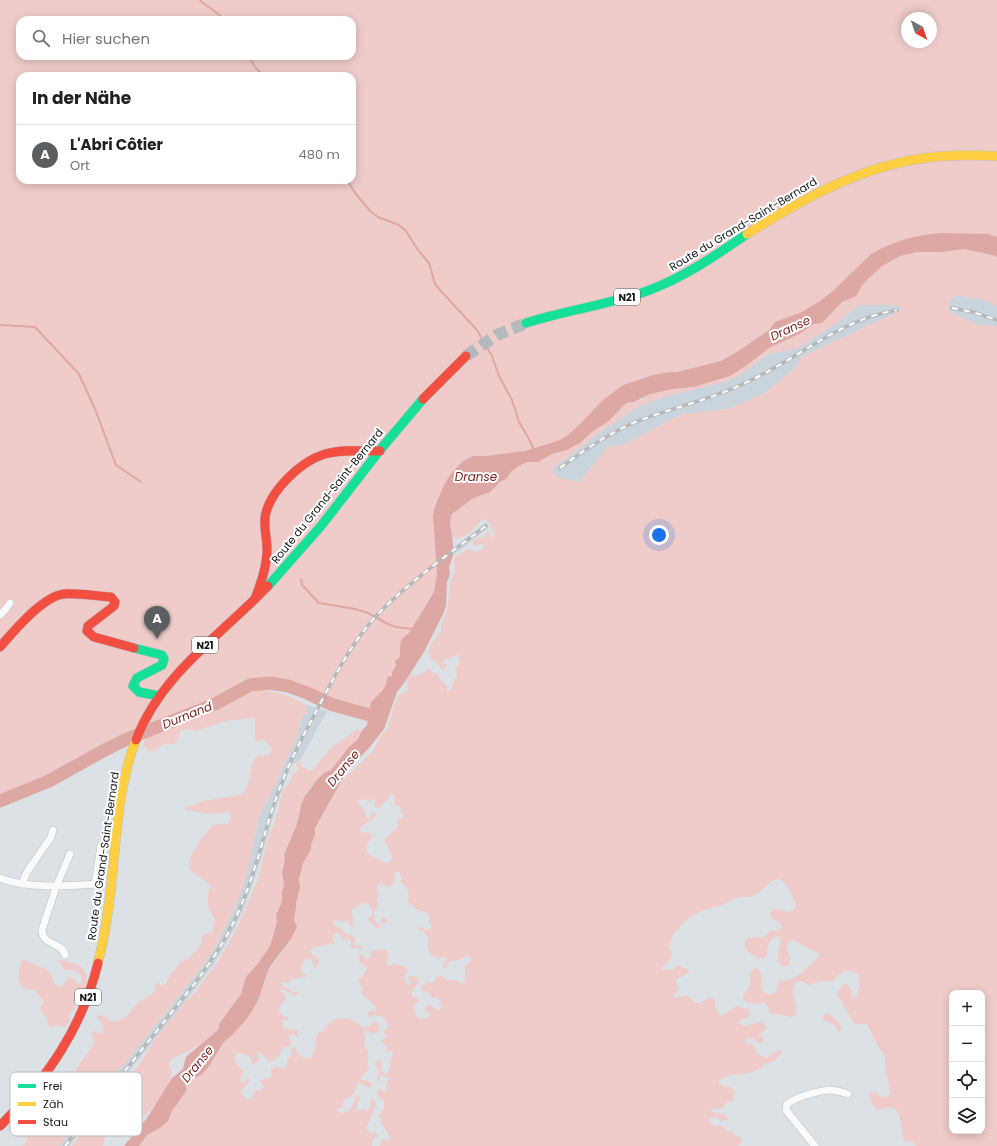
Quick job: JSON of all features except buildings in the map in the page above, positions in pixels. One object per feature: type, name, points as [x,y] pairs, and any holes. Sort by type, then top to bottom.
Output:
[{"type":"main road","name":"Route du Grand-Saint-Bernard","points":[[526,323],[557,313],[624,298],[651,290],[686,273],[720,253],[760,226],[814,195],[864,172],[908,160],[958,154],[997,156]]},
{"type":"main road","name":"Route du Grand-Saint-Bernard","points":[[48,1072],[65,1048],[81,1016],[94,981],[101,955],[106,925],[122,793],[132,750],[138,733],[152,707],[174,677],[291,561],[428,392],[466,356]]},
{"type":"main road","points":[[255,598],[266,565],[267,539],[265,517],[268,504],[275,493],[298,470],[315,458],[326,453],[380,451]]},
{"type":"main road","points":[[0,647],[21,624],[47,602],[58,596],[63,594],[111,597],[114,601],[114,606],[88,626],[87,631],[94,637],[162,654],[164,659],[162,665],[154,671],[136,678],[133,686],[139,692],[159,696]]},
{"type":"main road","name":"Route du Grand-Saint-Bernard","points":[[0,1126],[10,1116]]},
{"type":"main road","name":"Route du Grand-Saint-Bernard","points":[[0,1133],[10,1120]]},
{"type":"street","points":[[0,615],[10,603]]},
{"type":"street","points":[[23,884],[27,872],[51,837],[53,830]]},
{"type":"street","points":[[0,878],[23,884],[56,887],[94,884],[101,846]]},
{"type":"street","points":[[65,955],[63,950],[47,941],[42,935],[42,930],[56,887],[70,854]]},
{"type":"street","points":[[815,1146],[786,1110],[787,1104],[800,1097],[827,1090],[834,1090],[848,1094]]},
{"type":"shaded area","points":[[0,0],[997,0],[997,245],[926,247],[869,265],[824,314],[726,364],[629,386],[567,439],[456,487],[439,575],[437,599],[381,712],[359,717],[286,684],[247,684],[185,719],[150,726],[86,757],[65,774],[7,803],[0,804]]},
{"type":"shaded area","points":[[964,249],[997,257],[997,306],[985,300],[957,295],[949,300],[949,311],[978,325],[997,326],[997,1146],[916,1146],[914,1143],[904,1140],[897,1111],[893,1108],[878,1110],[875,1107],[869,1096],[871,1092],[875,1092],[883,1098],[888,1096],[890,1093],[885,1067],[885,1056],[868,1026],[866,1024],[855,1024],[837,994],[844,984],[847,984],[851,989],[851,996],[853,998],[857,997],[860,984],[858,974],[847,971],[841,973],[833,981],[821,981],[810,985],[797,981],[793,989],[797,1010],[796,1014],[792,1017],[770,1013],[765,1003],[748,1003],[743,999],[744,994],[750,985],[750,974],[753,969],[757,968],[760,973],[763,992],[770,995],[776,992],[779,981],[788,980],[799,975],[819,957],[818,952],[793,940],[788,942],[787,945],[790,964],[785,967],[781,966],[778,956],[781,939],[777,936],[771,940],[768,947],[767,956],[764,959],[758,958],[746,950],[745,941],[748,938],[764,937],[770,931],[778,931],[781,928],[782,925],[773,919],[770,914],[772,910],[776,908],[789,912],[795,909],[795,902],[789,889],[781,879],[777,879],[754,896],[739,897],[719,906],[701,911],[690,917],[680,926],[672,937],[669,949],[672,952],[670,959],[662,969],[674,970],[677,965],[690,972],[675,980],[679,988],[673,998],[687,995],[693,1001],[700,1003],[708,998],[713,998],[715,1000],[715,1007],[721,1016],[737,1006],[750,1010],[750,1016],[738,1023],[743,1026],[761,1022],[764,1023],[767,1028],[763,1031],[761,1036],[764,1039],[763,1042],[758,1043],[754,1039],[750,1038],[746,1039],[746,1044],[754,1046],[756,1053],[766,1058],[776,1051],[783,1052],[776,1060],[765,1064],[761,1068],[750,1073],[731,1075],[719,1080],[723,1086],[735,1090],[733,1101],[726,1103],[723,1108],[711,1110],[712,1112],[725,1115],[728,1118],[727,1120],[721,1121],[717,1117],[711,1118],[710,1122],[714,1126],[722,1126],[727,1131],[732,1132],[742,1139],[742,1142],[738,1146],[379,1146],[381,1145],[382,1139],[388,1141],[391,1138],[382,1124],[382,1120],[378,1116],[384,1109],[384,1101],[378,1097],[377,1092],[379,1088],[385,1092],[387,1091],[386,1084],[390,1079],[381,1074],[379,1077],[380,1081],[378,1081],[379,1071],[375,1063],[378,1060],[381,1061],[381,1069],[384,1073],[387,1073],[390,1069],[390,1062],[393,1055],[391,1051],[385,1051],[387,1047],[381,1041],[387,1036],[383,1032],[387,1030],[388,1027],[385,1018],[375,1015],[372,1017],[367,1014],[370,1011],[375,1011],[376,1007],[362,995],[363,988],[358,981],[367,968],[359,963],[360,960],[358,956],[360,954],[363,955],[366,960],[371,956],[370,951],[385,949],[389,954],[386,963],[388,965],[399,965],[408,970],[404,978],[406,984],[411,984],[411,982],[407,979],[410,977],[417,977],[418,984],[412,990],[411,996],[419,1001],[414,1005],[414,1011],[418,1018],[424,1019],[430,1016],[429,1013],[425,1011],[426,1006],[431,1005],[438,1011],[442,1007],[441,1002],[437,997],[432,998],[429,992],[421,991],[422,986],[428,982],[432,983],[440,975],[447,980],[457,980],[462,984],[465,982],[465,967],[471,960],[470,957],[467,956],[456,961],[450,961],[445,969],[442,967],[447,960],[445,957],[439,958],[431,955],[427,946],[429,940],[424,931],[417,928],[428,930],[431,928],[429,921],[430,916],[425,912],[416,909],[407,901],[409,891],[401,882],[401,876],[398,871],[395,873],[394,881],[391,886],[386,886],[381,883],[377,885],[379,895],[377,900],[378,907],[374,912],[374,918],[377,924],[381,923],[381,919],[383,917],[388,921],[387,923],[383,923],[377,929],[368,919],[373,914],[369,905],[364,902],[351,911],[354,920],[352,923],[353,928],[347,920],[343,922],[336,920],[333,921],[333,924],[339,927],[346,934],[353,935],[356,942],[353,944],[354,946],[360,945],[363,949],[359,950],[358,948],[352,948],[350,946],[351,943],[349,938],[342,940],[339,933],[336,933],[333,937],[334,945],[331,943],[315,947],[310,950],[312,955],[319,960],[317,967],[313,967],[313,962],[311,959],[303,962],[301,972],[307,975],[306,977],[291,979],[290,983],[280,983],[292,993],[297,991],[298,993],[295,996],[281,990],[280,991],[285,995],[286,999],[278,1010],[288,1019],[282,1021],[284,1028],[297,1030],[299,1038],[294,1034],[289,1035],[292,1043],[291,1046],[283,1047],[279,1056],[271,1062],[267,1060],[259,1051],[257,1053],[259,1060],[254,1064],[251,1062],[250,1057],[238,1052],[235,1058],[236,1063],[243,1072],[240,1079],[241,1081],[244,1082],[246,1078],[250,1079],[241,1093],[246,1099],[250,1099],[256,1091],[264,1087],[260,1080],[270,1078],[272,1076],[271,1069],[276,1067],[284,1068],[287,1065],[288,1058],[292,1055],[290,1050],[292,1047],[300,1056],[311,1058],[316,1046],[315,1040],[317,1034],[324,1030],[329,1023],[338,1018],[350,1019],[365,1028],[376,1022],[380,1027],[378,1032],[372,1034],[367,1030],[363,1032],[366,1040],[364,1042],[365,1047],[368,1052],[369,1069],[361,1077],[363,1080],[371,1082],[372,1086],[369,1088],[358,1082],[353,1095],[343,1101],[343,1107],[336,1109],[340,1113],[344,1113],[349,1110],[353,1105],[356,1095],[360,1098],[355,1110],[364,1109],[367,1111],[370,1108],[371,1098],[374,1099],[376,1105],[366,1129],[371,1133],[376,1133],[378,1136],[372,1140],[372,1146],[139,1146],[147,1135],[152,1133],[169,1118],[172,1111],[187,1090],[185,1084],[187,1080],[195,1079],[203,1073],[214,1060],[222,1045],[258,1001],[270,968],[286,947],[296,930],[297,926],[294,920],[300,887],[299,879],[303,863],[311,850],[311,844],[315,836],[315,829],[336,790],[346,776],[373,751],[380,737],[389,728],[388,724],[397,698],[400,694],[408,691],[407,679],[411,675],[416,676],[421,674],[429,668],[432,672],[438,674],[440,680],[447,685],[448,691],[452,689],[452,683],[457,677],[455,668],[460,663],[458,655],[453,656],[451,659],[446,659],[443,662],[447,665],[446,668],[442,670],[437,662],[432,660],[428,654],[431,644],[441,632],[441,624],[447,611],[450,583],[455,570],[454,557],[468,549],[478,552],[483,549],[485,545],[482,544],[474,546],[472,542],[479,537],[483,538],[487,532],[490,532],[490,537],[492,537],[495,533],[490,528],[491,524],[484,519],[465,536],[461,538],[452,537],[450,521],[454,512],[472,499],[486,494],[506,479],[511,472],[519,466],[527,462],[538,462],[552,454],[567,450],[580,443],[593,431],[609,421],[624,405],[641,400],[650,394],[673,389],[694,387],[730,376],[746,366],[769,348],[799,334],[814,324],[824,321],[842,302],[854,297],[863,284],[882,266],[894,258],[918,252],[942,252]],"holes":[[[859,305],[897,305],[902,310],[803,356],[795,368],[765,393],[728,409],[682,414],[625,444],[608,447],[579,482],[557,477],[552,469],[603,430],[642,405],[657,399],[724,382],[737,377],[768,354],[796,349],[836,324]],[[390,793],[394,795],[394,804],[401,808],[401,813],[404,818],[397,819],[398,826],[386,838],[385,841],[392,859],[385,863],[370,856],[367,852],[366,846],[373,835],[368,832],[362,833],[360,831],[361,827],[375,817],[376,814],[372,812],[368,819],[358,802],[363,799],[368,801],[374,799],[376,801],[374,805],[378,808],[388,799]]]},
{"type":"shaded area","points":[[957,295],[985,300],[997,306],[997,326],[978,325],[949,311],[949,300]]},
{"type":"shaded area","points":[[859,305],[897,305],[902,310],[803,356],[795,368],[765,393],[728,409],[682,414],[625,444],[608,447],[579,482],[556,477],[552,469],[603,430],[642,405],[657,399],[737,377],[768,354],[796,349],[836,324]]},
{"type":"shaded area","points":[[486,522],[489,527],[450,558],[449,551]]},
{"type":"shaded area","points":[[262,690],[279,693],[306,705],[307,713],[302,717],[296,739],[260,816],[242,890],[233,911],[218,942],[205,963],[118,1072],[74,1072],[94,1044],[91,1031],[95,1031],[99,1034],[103,1031],[103,1026],[97,1017],[101,1015],[114,1021],[120,1021],[123,1019],[137,1004],[155,991],[158,981],[161,985],[166,984],[170,975],[181,962],[188,959],[200,946],[202,936],[212,933],[215,919],[210,911],[208,903],[210,885],[189,869],[189,863],[193,852],[207,832],[213,826],[230,822],[231,814],[227,812],[209,814],[185,809],[186,807],[195,805],[202,801],[239,795],[247,786],[252,764],[255,759],[260,755],[263,756],[270,754],[272,749],[266,741],[261,740],[255,742],[255,718],[226,721],[196,731],[192,729],[180,730],[177,741],[174,745],[165,744],[152,751],[146,749],[144,743],[145,738],[153,731],[181,724],[248,692]]},
{"type":"shaded area","points":[[306,705],[327,711],[301,759],[291,766],[276,807],[257,872],[242,913],[227,942],[213,965],[185,1002],[129,1072],[118,1072],[205,963],[218,942],[242,890],[260,816],[296,739],[302,717],[307,713]]},
{"type":"shaded area","points":[[357,729],[361,732],[358,739],[348,748],[331,770],[324,773],[308,790],[301,805],[297,824],[284,855],[285,859],[282,873],[284,886],[282,901],[276,915],[277,922],[270,946],[246,977],[241,994],[219,1024],[218,1030],[199,1045],[169,1062],[172,1072],[168,1086],[154,1107],[142,1118],[142,1072],[133,1072],[140,1064],[154,1041],[185,1002],[197,990],[219,960],[238,926],[258,879],[267,841],[279,809],[279,803],[284,789],[292,780],[292,775],[299,769],[296,765],[298,762],[301,762],[301,766],[310,771],[331,748]]},
{"type":"shaded area","points":[[25,960],[46,969],[52,976],[56,986],[60,987],[68,977],[74,979],[78,984],[81,984],[82,980],[81,976],[74,970],[65,970],[59,962],[60,960],[81,966],[86,974],[84,991],[76,1002],[75,1008],[69,1014],[70,1021],[66,1027],[56,1025],[50,1028],[46,1017],[40,1008],[44,1002],[35,990],[22,988],[19,978],[19,971],[22,961]]},
{"type":"shaded area","points":[[825,1014],[830,1014],[838,1021],[841,1031],[839,1032],[833,1024],[823,1020],[822,1018]]},
{"type":"shaded area","points":[[27,1136],[67,1136],[59,1146],[21,1146],[25,1145]]},
{"type":"shaded area","points":[[67,1136],[77,1136],[69,1146],[59,1146]]},
{"type":"shaded area","points":[[80,1136],[106,1136],[103,1146],[72,1146]]},
{"type":"water","name":"Dranse","points":[[941,233],[988,234],[997,237],[997,257],[964,249],[942,252],[918,252],[900,256],[882,266],[863,284],[856,296],[842,302],[822,323],[814,324],[799,334],[769,348],[746,366],[730,376],[694,387],[673,389],[650,394],[634,402],[627,403],[609,421],[593,431],[580,443],[567,450],[552,454],[538,462],[527,462],[519,466],[490,492],[472,499],[452,514],[450,521],[453,556],[449,567],[450,574],[447,582],[446,606],[443,614],[424,652],[397,692],[384,729],[369,748],[347,771],[315,828],[315,836],[311,844],[311,850],[303,863],[299,879],[300,887],[294,920],[297,926],[295,932],[270,967],[259,998],[246,1019],[240,1027],[223,1043],[206,1070],[201,1075],[187,1080],[185,1084],[187,1090],[172,1111],[168,1121],[160,1128],[147,1135],[139,1146],[124,1146],[132,1136],[142,1136],[142,1124],[172,1078],[183,1069],[187,1056],[218,1030],[219,1024],[241,994],[246,977],[270,946],[277,922],[276,915],[282,901],[284,885],[282,873],[285,859],[284,855],[297,824],[301,805],[305,796],[324,773],[331,770],[348,748],[358,739],[361,732],[367,725],[371,702],[386,685],[388,675],[389,677],[392,676],[392,672],[396,666],[395,661],[400,657],[401,640],[409,633],[434,592],[437,574],[433,517],[434,509],[450,475],[460,464],[473,456],[486,456],[525,451],[560,440],[581,423],[603,400],[623,385],[653,375],[677,372],[721,361],[769,330],[775,322],[802,312],[820,301],[834,290],[870,255],[895,242],[922,235]]},
{"type":"waterway","points":[[200,0],[221,16]]},
{"type":"waterway","points":[[251,60],[260,72]]},
{"type":"waterway","points":[[350,184],[370,211],[378,217],[399,225],[406,231],[418,250],[429,263],[435,284],[477,330],[492,356],[499,376],[512,400],[519,422],[534,450]]},
{"type":"waterway","points":[[0,325],[35,327],[79,374],[95,409],[116,465],[141,482]]},
{"type":"waterway","points":[[301,579],[302,585],[319,603],[355,609],[368,613],[396,627],[413,629]]},
{"type":"waterway","name":"Durnand","points":[[0,801],[49,781],[127,739],[215,704],[250,685],[270,683],[288,686],[333,705],[381,718]]},
{"type":"tunnel","points":[[466,356],[497,335],[526,323]]},
{"type":"railway","points":[[952,308],[973,312],[997,320]]},
{"type":"railway","points":[[560,468],[577,455],[613,433],[633,423],[733,388],[766,372],[856,322],[897,310]]},
{"type":"railway","points":[[124,1072],[195,983],[232,926],[243,902],[254,871],[286,771],[331,683],[352,647],[378,614],[390,602],[430,568],[486,526]]},
{"type":"railway","points":[[65,1146],[73,1136]]},
{"type":"traffic: fast","points":[[526,323],[556,314],[632,296],[660,286],[698,266],[747,234]]},
{"type":"traffic: fast","points":[[268,586],[321,526],[380,450],[423,399]]},
{"type":"traffic: fast","points":[[134,648],[162,655],[164,659],[162,665],[137,678],[133,686],[139,692],[159,696]]},
{"type":"traffic: slow","points":[[747,234],[813,196],[859,175],[883,167],[908,161],[941,156],[997,156]]},
{"type":"traffic: slow","points":[[98,963],[104,937],[112,884],[121,798],[127,769],[136,740]]},
{"type":"traffic: jam","points":[[423,399],[466,356]]},
{"type":"traffic: jam","points":[[255,599],[266,562],[267,549],[265,518],[267,508],[279,488],[296,470],[306,463],[325,454],[345,451],[380,451]]},
{"type":"traffic: jam","points":[[136,740],[160,695],[176,675],[268,586]]},
{"type":"traffic: jam","points":[[0,647],[20,624],[47,601],[64,594],[82,594],[111,597],[115,602],[114,606],[88,626],[87,631],[94,637],[134,648]]},
{"type":"traffic: jam","points":[[46,1072],[61,1051],[83,1010],[98,963]]},
{"type":"traffic: jam","points":[[0,1126],[10,1115]]},
{"type":"place","name":"L'Abri Côtier","points":[[157,639]]}]
